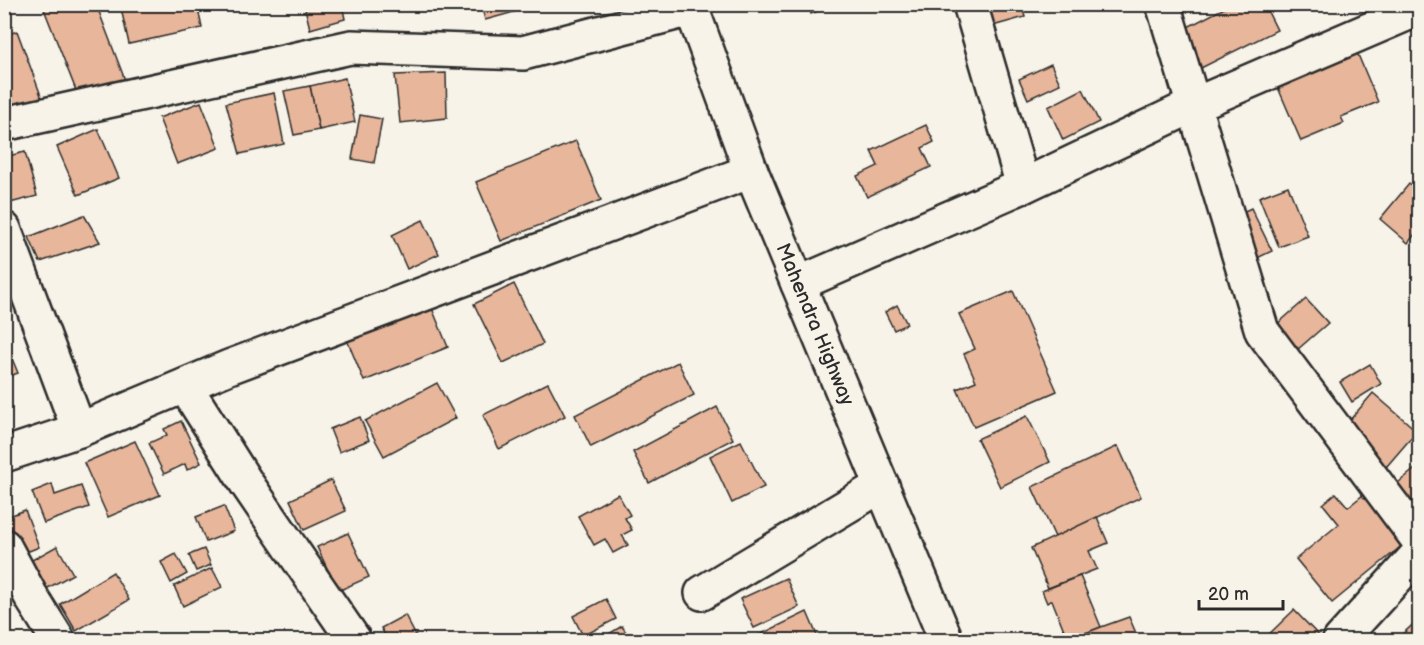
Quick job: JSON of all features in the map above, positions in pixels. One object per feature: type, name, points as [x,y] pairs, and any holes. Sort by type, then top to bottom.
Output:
[{"type":"main road","points":[[970,4],[1023,186]]},
{"type":"main road","points":[[1163,4],[1262,331],[1419,542]]},
{"type":"main road","points":[[4,124],[351,47],[524,53],[691,7]]},
{"type":"main road","name":"Mahendra Highway","points":[[691,7],[752,171],[946,640]]},
{"type":"main road","points":[[798,284],[1023,186],[1194,105],[1419,8]]},
{"type":"main road","points":[[4,455],[79,430],[229,367],[752,171]]},
{"type":"main road","points":[[4,229],[79,430]]},
{"type":"main road","points":[[185,386],[247,484],[354,640]]},
{"type":"main road","points":[[702,593],[882,485]]},
{"type":"main road","points":[[4,546],[58,640]]},
{"type":"main road","points":[[1340,640],[1419,552]]},
{"type":"building","points":[[42,4],[96,4],[125,80],[79,98]]},
{"type":"building","points":[[120,4],[197,4],[202,28],[129,44]]},
{"type":"building","points":[[304,4],[342,4],[345,19],[310,29]]},
{"type":"building","points":[[481,4],[543,4],[485,20]]},
{"type":"building","points":[[808,4],[834,4],[811,14]]},
{"type":"building","points":[[982,4],[1021,4],[1025,17],[989,27]]},
{"type":"building","points":[[1232,4],[1264,4],[1277,30],[1197,70],[1178,32]]},
{"type":"building","points":[[17,31],[43,101],[4,115],[4,36]]},
{"type":"building","points":[[1356,50],[1378,102],[1341,117],[1344,123],[1301,141],[1276,83]]},
{"type":"building","points":[[1051,64],[1060,84],[1028,99],[1019,79]]},
{"type":"building","points":[[446,73],[447,118],[400,123],[395,75]]},
{"type":"building","points":[[345,78],[355,122],[319,130],[310,86]]},
{"type":"building","points":[[310,86],[319,130],[294,135],[284,91]]},
{"type":"building","points":[[1083,89],[1099,122],[1063,140],[1048,107]]},
{"type":"building","points":[[274,93],[284,144],[240,154],[226,103]]},
{"type":"building","points":[[201,102],[219,148],[177,164],[159,118]]},
{"type":"building","points":[[360,115],[382,119],[374,163],[352,159]]},
{"type":"building","points":[[926,125],[934,142],[922,148],[931,167],[867,197],[857,176],[878,166],[871,151]]},
{"type":"building","points":[[98,129],[119,178],[78,195],[57,147]]},
{"type":"building","points":[[576,141],[601,200],[501,241],[476,182]]},
{"type":"building","points":[[25,152],[37,196],[6,204],[4,157]]},
{"type":"building","points":[[1409,184],[1420,193],[1420,228],[1408,243],[1380,219]]},
{"type":"building","points":[[1288,186],[1308,236],[1279,247],[1259,197]]},
{"type":"building","points":[[1251,208],[1272,251],[1251,261],[1230,218]]},
{"type":"building","points":[[84,215],[100,242],[40,262],[29,237]]},
{"type":"building","points":[[423,220],[439,254],[407,269],[392,235]]},
{"type":"building","points":[[514,284],[543,344],[503,363],[474,304]]},
{"type":"building","points":[[1013,291],[1057,391],[974,427],[957,389],[976,381],[964,354],[975,349],[959,314]]},
{"type":"building","points":[[1306,299],[1328,323],[1297,350],[1275,326]]},
{"type":"building","points":[[429,301],[448,347],[364,381],[345,335]]},
{"type":"building","points":[[897,305],[907,324],[894,330],[885,312]]},
{"type":"building","points":[[4,339],[18,373],[4,378]]},
{"type":"building","points":[[678,362],[694,395],[591,447],[575,415]]},
{"type":"building","points":[[1370,364],[1381,384],[1352,402],[1340,382]]},
{"type":"building","points":[[437,383],[456,418],[384,456],[365,421]]},
{"type":"building","points":[[548,383],[565,416],[499,449],[483,415]]},
{"type":"building","points":[[1373,393],[1417,431],[1381,473],[1337,435]]},
{"type":"building","points":[[717,407],[733,439],[649,483],[633,452]]},
{"type":"building","points":[[1027,416],[1050,462],[1000,487],[977,439]]},
{"type":"building","points":[[360,417],[369,440],[339,452],[330,429]]},
{"type":"building","points":[[181,421],[201,463],[187,470],[185,464],[164,474],[149,443],[167,435],[164,429]]},
{"type":"building","points":[[135,441],[160,495],[108,517],[84,463]]},
{"type":"building","points":[[741,441],[764,487],[732,503],[710,456]]},
{"type":"building","points":[[1118,446],[1141,497],[1055,537],[1032,487]]},
{"type":"building","points":[[1420,465],[1420,518],[1394,486]]},
{"type":"building","points":[[331,480],[346,511],[304,530],[290,500]]},
{"type":"building","points":[[52,484],[55,495],[81,486],[89,507],[44,523],[32,492]]},
{"type":"building","points":[[1336,493],[1348,507],[1363,495],[1404,544],[1332,603],[1296,559],[1339,524],[1323,504]]},
{"type":"building","points":[[618,494],[630,515],[625,518],[632,530],[622,535],[628,545],[613,553],[605,539],[594,545],[578,516]]},
{"type":"building","points":[[224,506],[234,531],[206,542],[196,517]]},
{"type":"building","points":[[25,510],[39,547],[19,555],[4,518]]},
{"type":"building","points":[[1097,517],[1108,543],[1089,551],[1097,569],[1048,588],[1031,548]]},
{"type":"building","points":[[348,533],[369,577],[338,591],[317,547]]},
{"type":"building","points":[[57,546],[73,574],[39,593],[23,565]]},
{"type":"building","points":[[204,549],[211,565],[196,571],[189,555]]},
{"type":"building","points":[[176,554],[187,574],[171,583],[161,562]]},
{"type":"building","points":[[212,568],[222,587],[183,606],[174,586]]},
{"type":"building","points":[[113,572],[129,600],[76,631],[60,604]]},
{"type":"building","points":[[1080,576],[1101,627],[1068,640],[1052,600],[1047,603],[1042,591]]},
{"type":"building","points":[[786,578],[799,607],[754,628],[740,599]]},
{"type":"building","points":[[606,599],[616,619],[583,636],[573,616]]},
{"type":"building","points":[[1294,610],[1321,640],[1263,640]]},
{"type":"building","points":[[807,612],[819,640],[757,640],[755,637]]},
{"type":"building","points":[[405,615],[418,640],[388,640],[381,628]]},
{"type":"building","points":[[1129,617],[1139,640],[1068,640],[1101,627]]},
{"type":"building","points":[[1420,618],[1420,640],[1396,640]]},
{"type":"building","points":[[622,626],[631,640],[599,640]]}]
